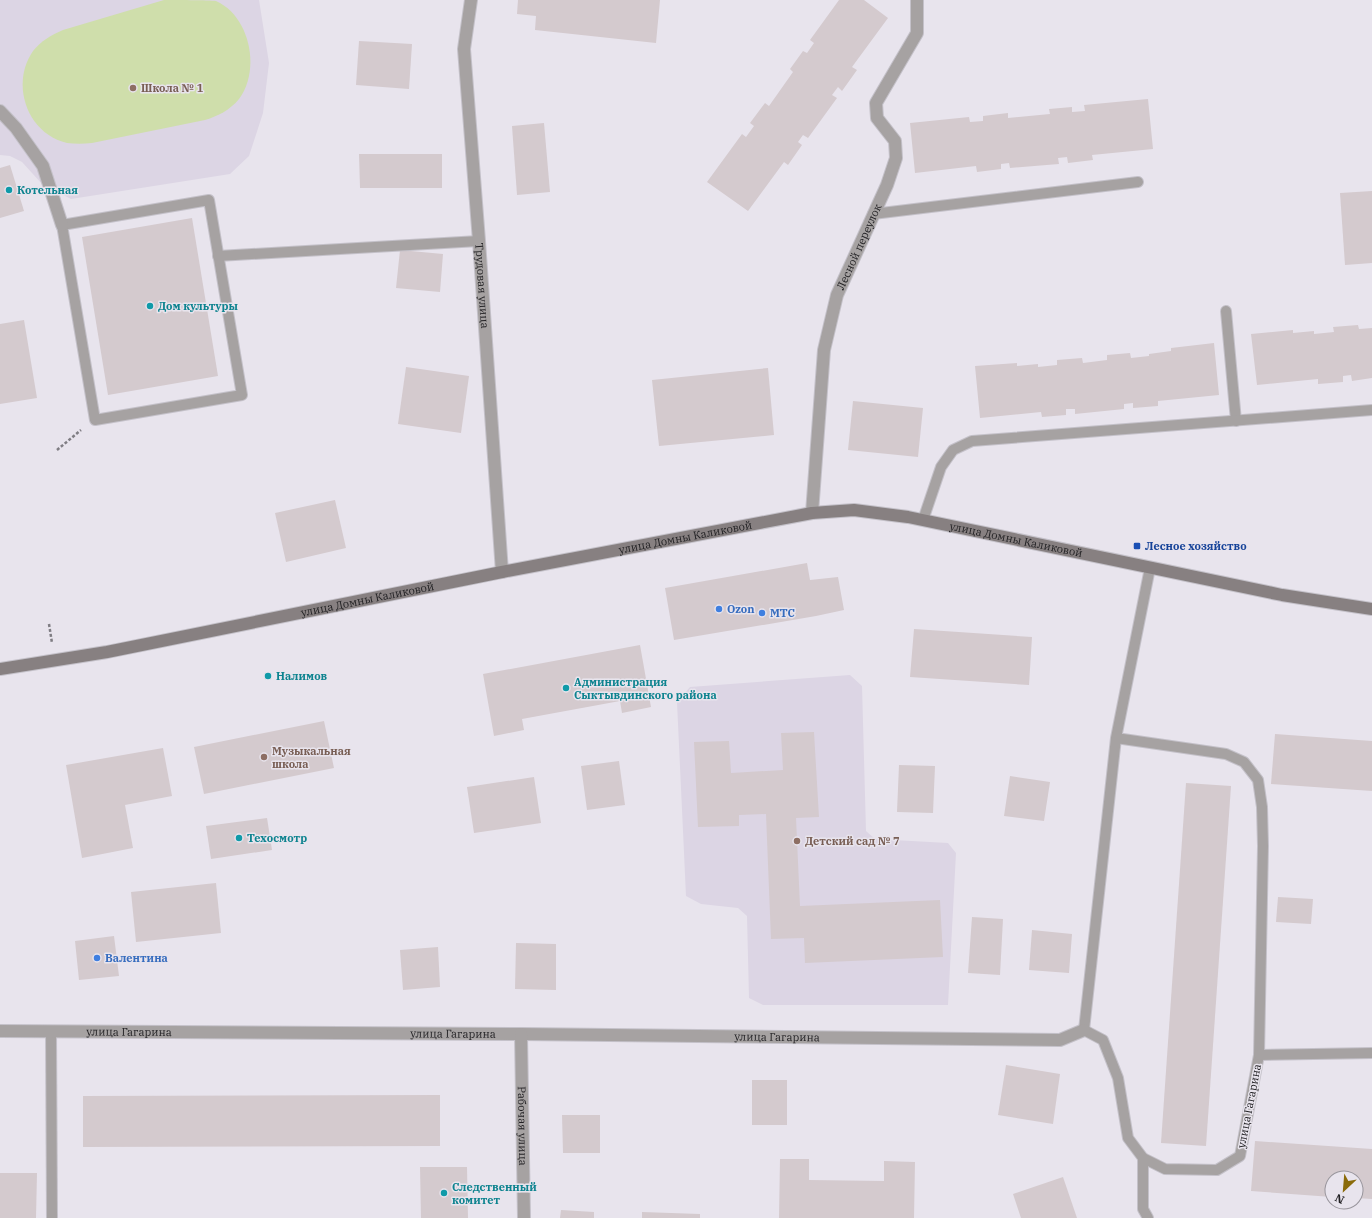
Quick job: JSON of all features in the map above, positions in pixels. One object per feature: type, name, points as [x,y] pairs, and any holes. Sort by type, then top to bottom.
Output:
[{"type":"main road","name":"улица Домны Каликовой","points":[[0,669],[107,652],[502,572],[812,513],[854,510],[908,517],[1282,595],[1372,609]]},
{"type":"street","name":"Трудовая улица","points":[[471,0],[464,49],[502,572]]},
{"type":"street","name":"Лесной переулок","points":[[812,513],[824,350],[837,295],[887,185],[896,158],[896,141],[877,118],[876,103],[917,33],[917,0]]},
{"type":"street","points":[[0,111],[16,128],[43,166],[62,225]]},
{"type":"street","name":"улица Гагарина","points":[[0,1031],[521,1034],[1060,1040],[1084,1030]]},
{"type":"street","name":"Рабочая улица","points":[[521,1034],[524,1218]]},
{"type":"lane","points":[[873,214],[1138,182]]},
{"type":"lane","points":[[209,200],[242,395],[95,420],[62,225],[209,200]]},
{"type":"lane","points":[[218,256],[479,241]]},
{"type":"lane","points":[[1226,311],[1236,421]]},
{"type":"lane","points":[[923,520],[941,467],[954,450],[972,441],[1372,410]]},
{"type":"lane","points":[[1084,1030],[1116,738],[1150,568]]},
{"type":"lane","points":[[1116,738],[1226,754],[1244,762],[1258,780],[1262,806],[1263,846],[1259,1055]]},
{"type":"lane","name":"улица Гагарина","points":[[1084,1030],[1103,1040],[1118,1078],[1128,1138],[1143,1158],[1165,1169],[1217,1170],[1240,1156],[1259,1055],[1372,1053]]},
{"type":"lane","points":[[51,1031],[52,1218]]},
{"type":"lane","points":[[1143,1158],[1143,1209],[1148,1218]]},
{"type":"path","points":[[57,450],[95,420]]},
{"type":"shaded area","name":"Школа № 1","points":[[0,0],[259,0],[269,63],[263,113],[249,156],[230,174],[71,199],[42,184],[22,162],[10,156],[0,155]]},
{"type":"shaded area","name":"Детский сад № 7","points":[[850,675],[862,686],[866,831],[875,839],[948,843],[956,853],[948,1005],[763,1005],[749,998],[747,916],[738,908],[701,904],[686,896],[677,702],[690,687]]},
{"type":"green space","points":[[164,0],[216,1],[228,8],[237,19],[244,31],[250,59],[246,87],[239,99],[224,112],[205,120],[92,143],[67,143],[53,138],[42,129],[33,119],[26,106],[23,92],[23,78],[26,64],[36,47],[46,39],[63,30]]},
{"type":"building","points":[[518,0],[660,0],[656,43],[535,30],[536,16],[517,14]]},
{"type":"building","points":[[839,0],[864,0],[888,18],[852,67],[857,70],[842,91],[838,87],[832,95],[837,98],[808,138],[803,135],[798,142],[802,145],[788,165],[784,162],[748,211],[707,182],[742,134],[746,137],[754,126],[750,123],[765,103],[769,106],[793,72],[790,69],[803,51],[807,53],[814,43],[810,40]]},
{"type":"building","points":[[359,41],[412,44],[409,89],[356,85]]},
{"type":"building","points":[[1148,99],[1153,149],[1092,155],[1093,160],[1068,163],[1067,157],[1058,158],[1059,164],[1010,168],[1009,163],[1001,164],[1001,169],[977,172],[976,166],[915,173],[910,123],[969,117],[970,122],[983,121],[983,116],[1008,113],[1008,118],[1050,114],[1049,109],[1072,107],[1072,112],[1085,111],[1084,105]]},
{"type":"building","points":[[544,123],[550,192],[517,195],[512,126]]},
{"type":"building","points":[[359,154],[442,154],[442,188],[360,188]]},
{"type":"building","name":"Котельная","points":[[10,165],[24,211],[0,218],[0,168]]},
{"type":"building","points":[[1372,191],[1372,263],[1345,265],[1340,193]]},
{"type":"building","name":"Дом культуры","points":[[192,218],[218,376],[108,395],[82,237]]},
{"type":"building","points":[[400,250],[443,254],[440,292],[396,288]]},
{"type":"building","points":[[24,320],[37,398],[0,404],[0,324]]},
{"type":"building","points":[[1358,325],[1359,329],[1372,328],[1372,378],[1352,381],[1351,375],[1343,376],[1343,382],[1318,384],[1318,379],[1257,385],[1251,334],[1293,330],[1293,333],[1314,331],[1314,334],[1334,332],[1333,327]]},
{"type":"building","points":[[1214,343],[1219,395],[1158,401],[1158,406],[1133,408],[1133,403],[1124,404],[1124,409],[1075,414],[1075,409],[1066,409],[1066,415],[1042,417],[1041,412],[980,418],[975,366],[1017,363],[1017,366],[1038,364],[1038,367],[1057,365],[1057,360],[1082,358],[1083,363],[1107,360],[1107,355],[1130,353],[1131,358],[1149,356],[1149,354],[1171,351],[1171,348]]},
{"type":"building","points":[[406,367],[469,376],[461,433],[398,424]]},
{"type":"building","points":[[768,368],[774,435],[659,446],[652,380]]},
{"type":"building","points":[[853,401],[923,408],[918,457],[848,450]]},
{"type":"building","points":[[335,500],[346,548],[286,562],[275,513]]},
{"type":"building","points":[[807,563],[810,580],[838,577],[844,610],[674,640],[665,588]]},
{"type":"building","points":[[914,629],[1032,637],[1029,685],[910,677]]},
{"type":"building","name":"Администрация Сыктывдинского района","points":[[640,645],[651,707],[622,713],[620,701],[522,719],[524,730],[494,736],[483,674]]},
{"type":"building","name":"Музыкальная школа","points":[[324,721],[334,768],[204,794],[194,747]]},
{"type":"building","points":[[814,732],[819,817],[796,818],[800,906],[940,900],[943,957],[805,963],[804,938],[771,939],[766,814],[739,815],[739,826],[698,827],[694,742],[729,741],[731,773],[783,770],[781,733]]},
{"type":"building","points":[[1275,734],[1372,741],[1372,791],[1271,784]]},
{"type":"building","points":[[163,748],[172,796],[125,805],[133,848],[82,858],[66,765]]},
{"type":"building","points":[[619,761],[625,805],[587,810],[581,766]]},
{"type":"building","points":[[899,765],[935,766],[933,813],[897,812]]},
{"type":"building","points":[[1010,776],[1050,782],[1044,821],[1004,816]]},
{"type":"building","points":[[534,777],[541,823],[474,833],[467,787]]},
{"type":"building","points":[[1186,783],[1231,786],[1206,1146],[1161,1143]]},
{"type":"building","name":"Техосмотр","points":[[267,818],[272,850],[211,859],[206,826]]},
{"type":"building","points":[[216,883],[221,933],[136,942],[131,892]]},
{"type":"building","points":[[1278,897],[1313,899],[1311,924],[1276,922]]},
{"type":"building","points":[[972,917],[1003,919],[1000,975],[968,973]]},
{"type":"building","points":[[1032,930],[1072,934],[1069,973],[1029,970]]},
{"type":"building","name":"Валентина","points":[[114,936],[119,976],[79,980],[75,941]]},
{"type":"building","points":[[516,943],[556,944],[556,990],[515,989]]},
{"type":"building","points":[[438,947],[440,987],[403,990],[400,950]]},
{"type":"building","points":[[1006,1065],[1060,1074],[1053,1124],[998,1115]]},
{"type":"building","points":[[752,1080],[787,1080],[787,1125],[752,1125]]},
{"type":"building","points":[[440,1095],[440,1146],[83,1147],[83,1096]]},
{"type":"building","points":[[562,1115],[600,1115],[600,1153],[563,1153]]},
{"type":"building","points":[[1255,1141],[1372,1149],[1372,1199],[1364,1198],[1364,1170],[1324,1170],[1324,1196],[1251,1191]]},
{"type":"building","points":[[780,1159],[809,1159],[809,1180],[884,1181],[884,1161],[915,1162],[914,1218],[779,1218]]},
{"type":"building","name":"Следственный комитет","points":[[420,1167],[467,1167],[468,1218],[421,1218]]},
{"type":"building","points":[[0,1173],[37,1173],[36,1218],[0,1218]]},
{"type":"building","points":[[1063,1177],[1077,1218],[1021,1218],[1013,1194]]},
{"type":"building","points":[[561,1210],[594,1212],[594,1218],[560,1218]]},
{"type":"building","points":[[642,1212],[700,1214],[700,1218],[642,1218]]},
{"type":"place","name":"Школа № 1","points":[[133,88]]},
{"type":"place","name":"Котельная","points":[[9,190]]},
{"type":"place","name":"Дом культуры","points":[[150,306]]},
{"type":"place","name":"Лесное хозяйство","points":[[1137,546]]},
{"type":"place","name":"Ozon","points":[[719,609]]},
{"type":"place","name":"МТС","points":[[762,613]]},
{"type":"place","name":"Налимов","points":[[268,676]]},
{"type":"place","name":"Администрация Сыктывдинского района","points":[[566,688]]},
{"type":"place","name":"Музыкальная школа","points":[[264,757]]},
{"type":"place","name":"Техосмотр","points":[[239,838]]},
{"type":"place","name":"Детский сад № 7","points":[[797,841]]},
{"type":"place","name":"Валентина","points":[[97,958]]},
{"type":"place","name":"Следственный комитет","points":[[444,1193]]}]
